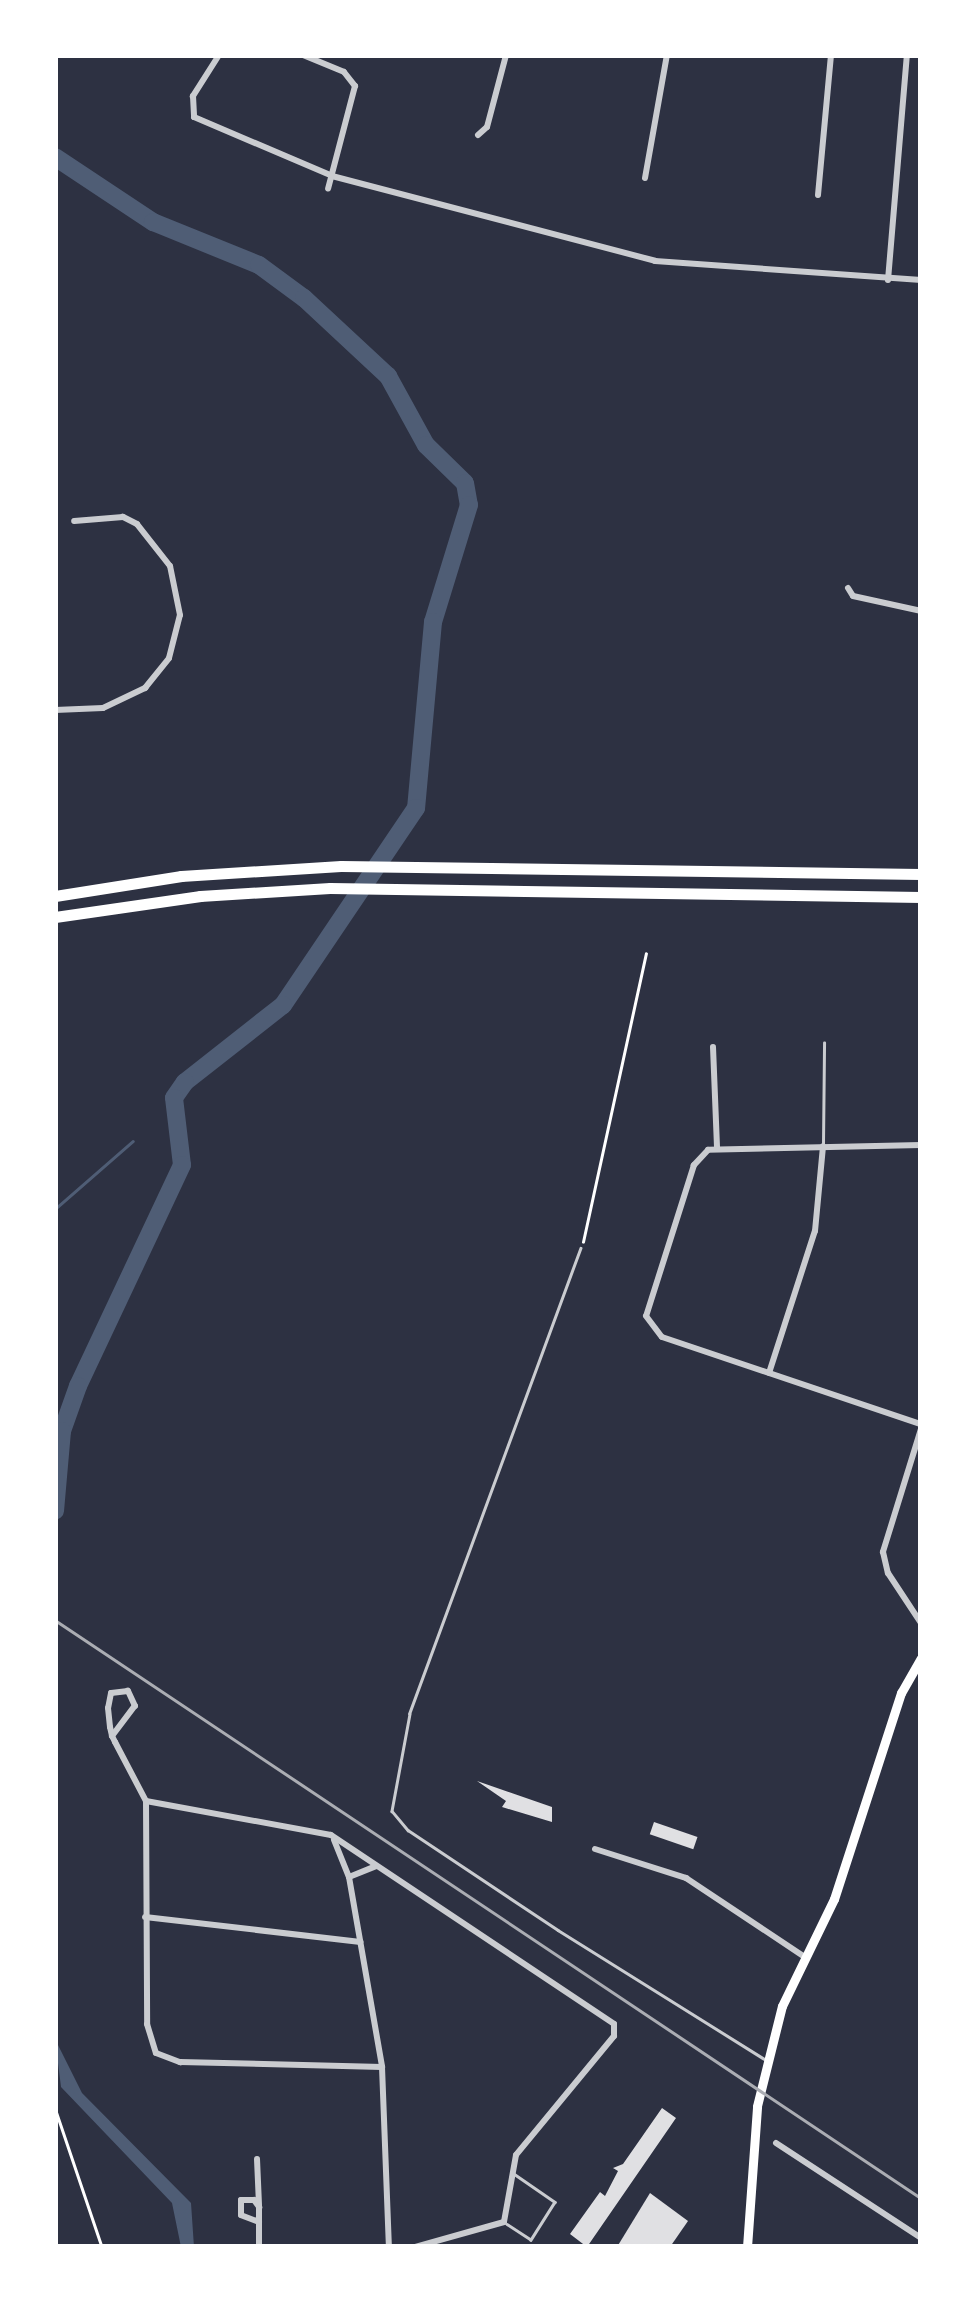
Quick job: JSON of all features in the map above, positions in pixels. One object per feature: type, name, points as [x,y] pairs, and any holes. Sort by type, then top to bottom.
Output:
[{"type":"highway","points":[[55,896],[181,876],[341,866],[921,874]]},
{"type":"highway","points":[[55,917],[200,896],[330,888],[921,897]]},
{"type":"main road","points":[[747,2247],[756,2116],[782,2006],[834,1899],[901,1693],[921,1658]]},
{"type":"street","points":[[218,55],[192,96],[194,117],[332,176],[655,261],[921,280]]},
{"type":"street","points":[[302,55],[344,72],[355,86],[328,189]]},
{"type":"street","points":[[478,135],[487,127],[506,55]]},
{"type":"street","points":[[645,178],[666,55]]},
{"type":"street","points":[[818,195],[831,55]]},
{"type":"street","points":[[888,280],[907,55]]},
{"type":"street","points":[[55,710],[103,708],[145,688],[168,658],[180,615],[170,566],[137,524],[122,516],[74,521]]},
{"type":"street","points":[[848,588],[853,596],[921,611]]},
{"type":"street","points":[[714,1047],[717,1147]]},
{"type":"street","points":[[921,1145],[717,1147],[694,1165],[646,1316],[662,1338],[921,1427],[883,1552],[888,1573],[921,1623]]},
{"type":"street","points":[[768,1372],[816,1232],[824,1146]]},
{"type":"street","points":[[112,1736],[135,1706],[128,1691],[119,1689],[108,1699],[112,1736],[146,1801],[148,2030],[161,2056],[382,2066]]},
{"type":"street","points":[[146,1801],[331,1835],[616,2027],[522,2145],[510,2172],[504,2222],[415,2247]]},
{"type":"street","points":[[331,1835],[349,1877],[382,2066],[389,2247]]},
{"type":"street","points":[[595,1849],[686,1878],[805,1957]]},
{"type":"street","points":[[349,1877],[378,1866]]},
{"type":"street","points":[[145,1917],[361,1942]]},
{"type":"street","points":[[776,2143],[921,2238]]},
{"type":"street","points":[[257,2160],[260,2247]]},
{"type":"street","points":[[258,2207],[248,2198],[238,2205],[241,2214],[259,2222]]},
{"type":"lane","points":[[824,1044],[824,1146]]},
{"type":"lane","points":[[581,1248],[410,1714],[392,1811],[408,1830],[558,1930],[768,2060]]},
{"type":"lane","points":[[510,2172],[555,2202],[531,2240],[532,2247]]},
{"type":"lane","points":[[504,2222],[531,2240]]},
{"type":"path","points":[[581,1248],[646,954]]},
{"type":"path","points":[[55,2108],[102,2247]]},
{"type":"water","points":[[55,2039],[82,2093],[191,2203],[194,2247],[181,2247],[172,2203],[61,2087]]},
{"type":"building","points":[[477,1781],[552,1807],[552,1822],[502,1807],[506,1801]]},
{"type":"building","points":[[654,1822],[697,1837],[693,1849],[650,1834]]},
{"type":"building","points":[[662,2108],[676,2118],[587,2247],[570,2234],[600,2192],[605,2196],[618,2171],[613,2168],[623,2164]]},
{"type":"building","points":[[650,2193],[688,2221],[670,2247],[617,2247]]},
{"type":"waterway","points":[[55,157],[153,222],[259,265],[304,298],[388,376],[426,445],[465,483],[469,505],[433,622],[416,808],[283,1005],[185,1082],[174,1098],[182,1165],[78,1386],[62,1431],[55,1511]]},
{"type":"waterway","points":[[55,1209],[133,1141]]},
{"type":"railway","points":[[55,1620],[921,2198]]}]
